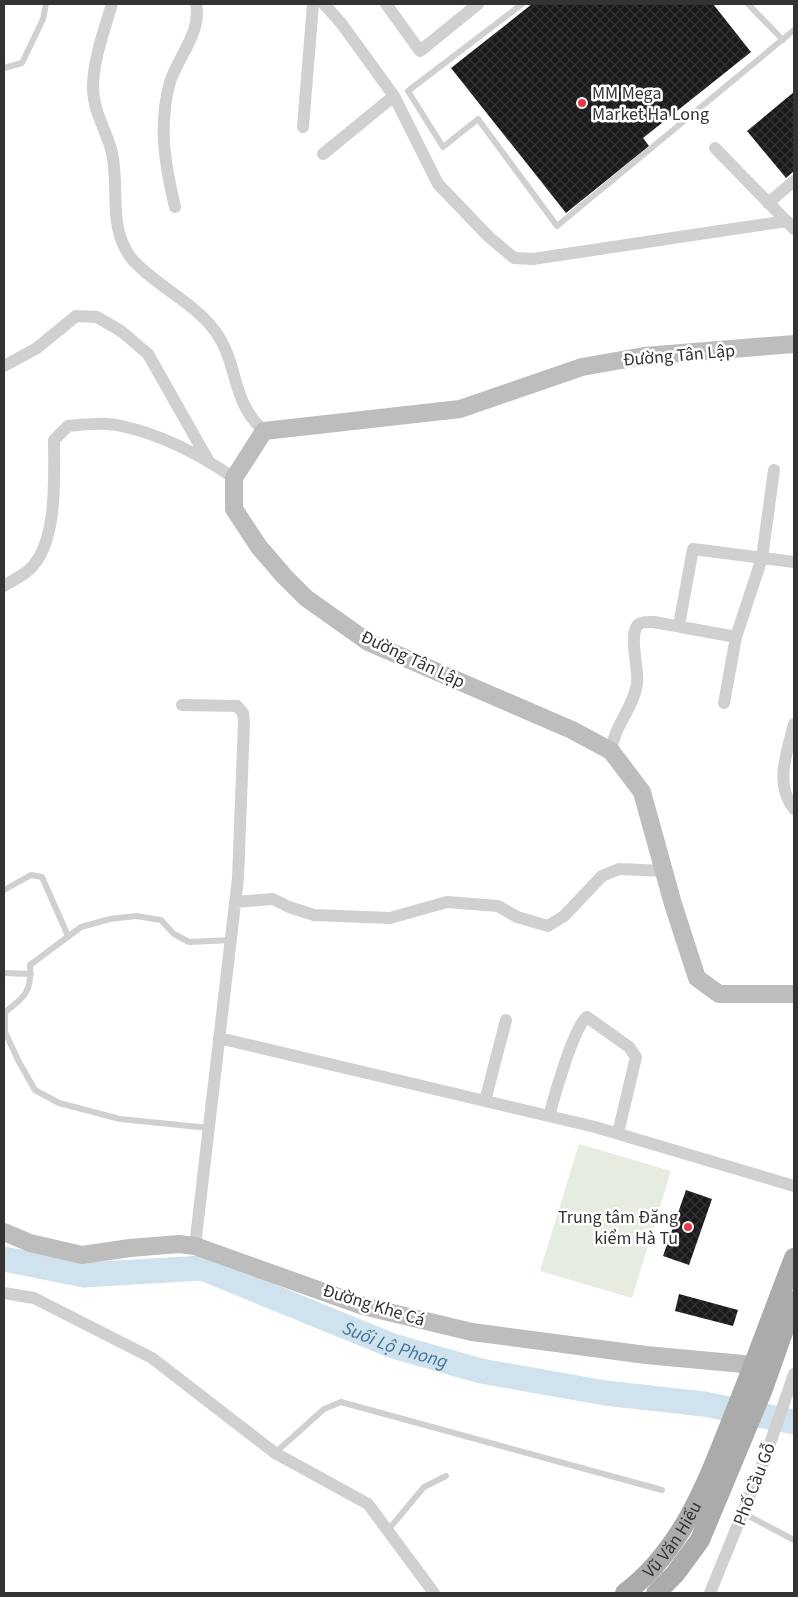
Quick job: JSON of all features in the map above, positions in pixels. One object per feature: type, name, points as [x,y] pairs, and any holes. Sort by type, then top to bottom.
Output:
[{"type":"main road","points":[[717,1481],[755,1378],[794,1258]]},
{"type":"main road","points":[[755,1378],[794,1301]]},
{"type":"main road","name":"Vũ Văn Hiếu","points":[[625,1593],[658,1562],[717,1481]]},
{"type":"main road","name":"Vũ Văn Hiếu","points":[[656,1593],[675,1574],[700,1540],[717,1481]]},
{"type":"street","points":[[4,586],[32,567],[47,546],[53,490],[54,440],[68,426],[92,423],[126,426],[200,454],[234,478],[264,431],[252,420],[242,404],[223,345],[215,331],[191,306],[133,260],[118,230],[112,153],[101,127],[93,91],[93,74],[112,4]]},
{"type":"street","points":[[175,207],[163,146],[164,114],[171,81],[189,42],[198,14],[196,4]]},
{"type":"street","points":[[303,127],[312,4]]},
{"type":"street","points":[[324,4],[341,23],[394,96],[438,184],[489,237],[514,258],[533,259],[790,222]]},
{"type":"street","points":[[386,4],[420,51],[478,4]]},
{"type":"street","points":[[323,154],[394,96]]},
{"type":"street","points":[[715,148],[768,203],[790,222]]},
{"type":"street","points":[[768,203],[794,181]]},
{"type":"street","points":[[4,366],[37,348],[76,316],[97,317],[121,331],[148,354],[208,460]]},
{"type":"street","name":"Đường Tân Lập","points":[[264,431],[460,409],[582,367],[644,356],[794,344]]},
{"type":"street","points":[[724,703],[736,637],[762,558],[774,470]]},
{"type":"street","name":"Đường Tân Lập","points":[[234,478],[234,509],[259,547],[306,598],[368,642],[572,730],[611,751],[642,792],[697,978],[719,994],[794,994]]},
{"type":"street","points":[[679,625],[693,549],[794,562]]},
{"type":"street","points":[[611,751],[612,737],[635,694],[638,668],[635,635],[637,626],[642,622],[679,625],[736,637]]},
{"type":"street","points":[[182,705],[237,706],[243,713],[240,846],[196,1246]]},
{"type":"street","points":[[794,724],[782,778],[786,798],[794,808]]},
{"type":"street","points":[[234,902],[272,899],[289,908],[314,914],[390,918],[447,902],[498,906],[517,917],[548,926],[564,916],[602,876],[619,869],[665,871]]},
{"type":"street","points":[[549,1116],[562,1072],[580,1026],[587,1017],[628,1047],[636,1057],[618,1133]]},
{"type":"street","points":[[485,1101],[506,1020]]},
{"type":"street","points":[[219,1038],[618,1133],[794,1186]]},
{"type":"street","name":"Đường Khe Cá","points":[[4,1232],[30,1243],[82,1255],[140,1247],[179,1244],[196,1246],[363,1306],[472,1332],[646,1355],[755,1378]]},
{"type":"street","points":[[4,1293],[34,1298],[152,1358],[275,1453],[368,1504],[434,1593]]},
{"type":"street","name":"Phố Cầu Gỗ","points":[[710,1593],[765,1458],[794,1374]]},
{"type":"lane","points":[[4,68],[22,64],[43,19],[46,4]]},
{"type":"lane","points":[[522,4],[408,91],[443,147],[478,119],[557,226],[794,30]]},
{"type":"lane","points":[[748,4],[783,40]]},
{"type":"lane","points":[[4,890],[31,875],[42,877],[68,936]]},
{"type":"lane","points":[[209,1128],[120,1119],[59,1103],[35,1090],[18,1062],[6,1032],[5,1012],[24,998],[31,982],[30,966],[81,927],[110,919],[136,916],[161,920],[174,934],[189,942],[231,940]]},
{"type":"lane","points":[[4,973],[31,974]]},
{"type":"lane","points":[[275,1453],[324,1409],[341,1402],[662,1490]]},
{"type":"lane","points":[[388,1530],[424,1487],[446,1476]]},
{"type":"lane","points":[[743,1513],[794,1540]]},
{"type":"shaded area","points":[[579,1144],[671,1171],[632,1298],[540,1271]]},
{"type":"building","name":"MM Mega Market Ha Long","points":[[532,4],[713,4],[751,52],[643,138],[649,146],[566,213],[451,68]]},
{"type":"building","points":[[794,92],[794,171],[786,178],[747,131]]},
{"type":"building","name":"Trung tâm Đăng kiểm Hà Tu","points":[[686,1190],[712,1199],[689,1265],[663,1256]]},
{"type":"building","points":[[679,1294],[738,1310],[733,1326],[675,1311]]},
{"type":"waterway","name":"Suối Lộ Phong","points":[[4,1259],[84,1275],[202,1268],[393,1346],[481,1371],[605,1393],[704,1404],[794,1422]]},
{"type":"place","name":"MM Mega Market Ha Long","points":[[582,103]]},
{"type":"place","name":"Trung tâm Đăng kiểm Hà Tu","points":[[688,1227]]}]
